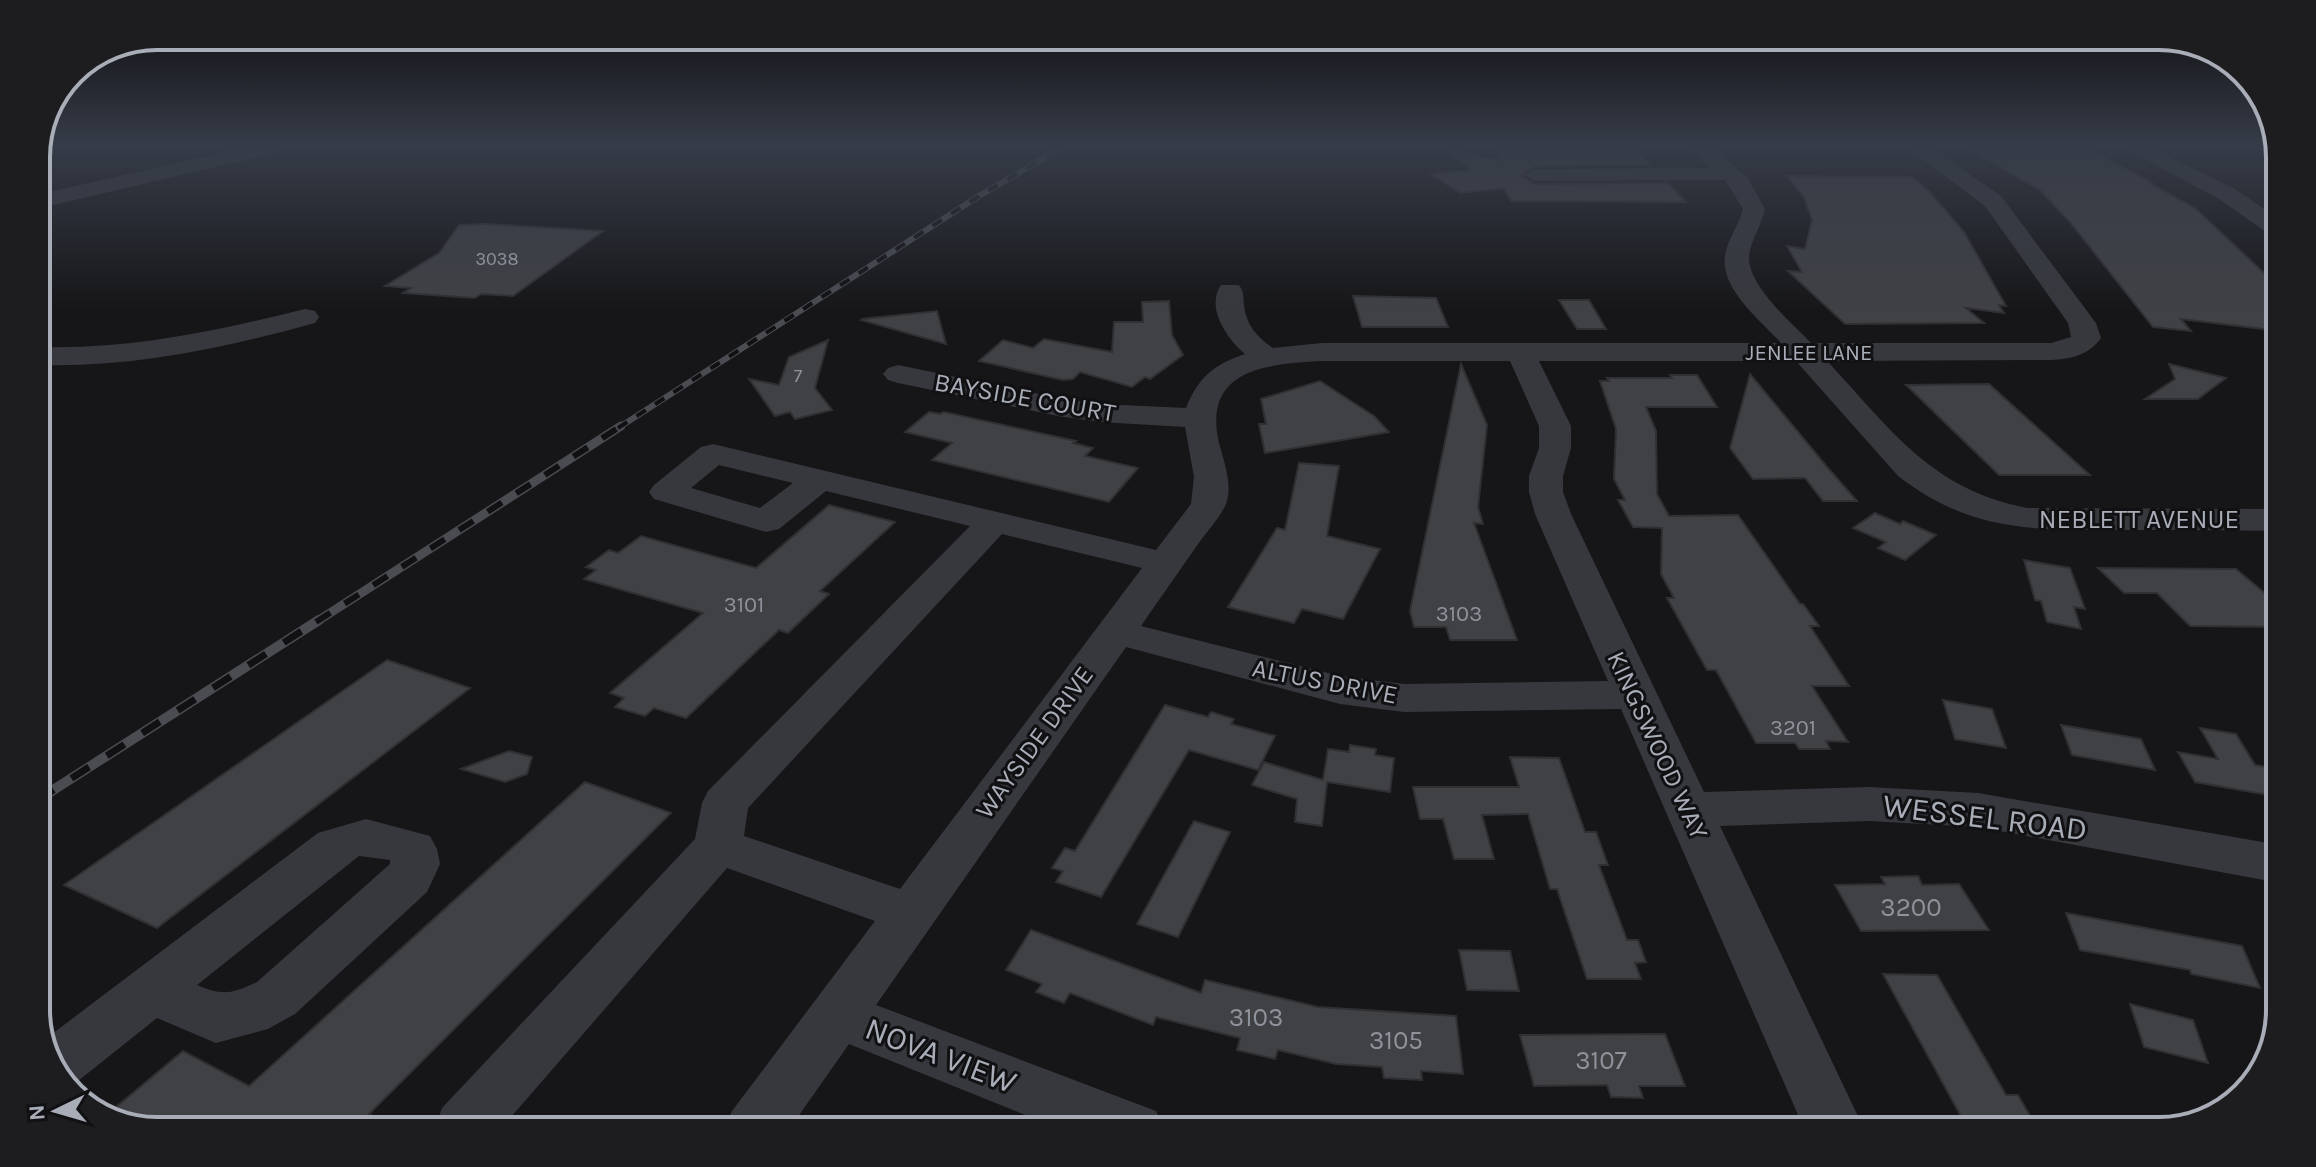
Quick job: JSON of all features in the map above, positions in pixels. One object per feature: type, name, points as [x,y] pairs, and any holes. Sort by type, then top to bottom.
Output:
[{"type":"street","name":"NEBLETT AVENUE","points":[[1751,201],[1754,209],[1736,257],[1741,279],[1910,469],[1963,502],[1998,514],[2047,520],[2266,520]]},
{"type":"street","name":"JENLEE LANE","points":[[1265,356],[1322,352],[2064,351],[2081,345],[2087,338],[2082,323],[2002,210],[1992,201]]},
{"type":"street","points":[[2239,201],[2266,221]]},
{"type":"street","points":[[1230,291],[1230,315],[1235,326],[1249,345],[1265,356]]},
{"type":"street","points":[[50,356],[150,349],[250,333],[305,317]]},
{"type":"street","name":"KINGSWOOD WAY","points":[[1521,353],[1555,426],[1555,448],[1546,476],[1546,492],[1553,514],[1829,1117]]},
{"type":"street","name":"WAYSIDE DRIVE","points":[[763,1117],[1208,505],[1214,484],[1203,444],[1201,418],[1204,394],[1223,374],[1265,356]]},
{"type":"street","name":"BAYSIDE COURT","points":[[898,374],[1058,407],[1100,413],[1201,418]]},
{"type":"street","points":[[819,480],[1166,563]]},
{"type":"street","points":[[473,1117],[718,846],[725,803],[994,522]]},
{"type":"street","name":"ALTUS DRIVE","points":[[1114,631],[1340,690],[1404,698],[1635,695]]},
{"type":"street","name":"WESSEL ROAD","points":[[1687,810],[1836,802],[1931,805],[1978,810],[2266,861]]},
{"type":"street","points":[[62,1060],[335,846],[355,836],[371,836],[413,849],[415,864],[409,878],[276,998],[248,1012],[216,1019],[153,991]]},
{"type":"street","points":[[718,846],[910,913]]},
{"type":"street","name":"NOVA VIEW","points":[[837,1014],[1099,1117]]},
{"type":"building","points":[[1806,201],[1938,201],[1964,232],[2006,306],[1999,305],[2004,313],[1966,308],[1984,323],[1845,324],[1788,271],[1802,272],[1787,246],[1805,249],[1812,220]]},
{"type":"building","points":[[2051,201],[2183,201],[2195,208],[2266,275],[2266,329],[2181,319],[2191,331],[2153,327]]},
{"type":"building","points":[[459,225],[603,231],[513,296],[481,294],[475,298],[403,293],[411,288],[385,286],[439,253]]},
{"type":"building","points":[[1353,296],[1436,298],[1448,327],[1362,327]]},
{"type":"building","points":[[1559,300],[1589,300],[1606,329],[1577,329]]},
{"type":"building","points":[[1169,301],[1172,335],[1183,355],[1150,379],[1145,377],[1132,387],[1080,372],[1073,379],[1063,380],[979,361],[1003,340],[1033,348],[1044,339],[1112,352],[1114,322],[1143,322],[1142,302]]},
{"type":"building","points":[[937,311],[946,344],[861,320],[862,319]]},
{"type":"building","points":[[828,340],[815,388],[832,410],[795,419],[790,412],[775,416],[749,379],[779,385],[789,357]]},
{"type":"building","points":[[1461,364],[1487,425],[1478,507],[1483,524],[1474,523],[1517,640],[1450,640],[1446,627],[1414,627],[1410,611]]},
{"type":"building","points":[[2169,364],[2226,378],[2198,399],[2145,399],[2175,379]]},
{"type":"building","points":[[1750,374],[1857,501],[1823,501],[1805,478],[1753,479],[1730,448]]},
{"type":"building","points":[[1670,375],[1697,375],[1717,407],[1646,407],[1656,431],[1657,494],[1669,516],[1738,515],[1819,626],[1810,626],[1849,686],[1812,686],[1848,742],[1826,741],[1830,749],[1799,749],[1795,743],[1756,743],[1716,670],[1707,670],[1667,598],[1674,598],[1661,574],[1662,528],[1633,527],[1618,500],[1625,500],[1614,479],[1616,429],[1600,381],[1609,381],[1607,378],[1672,378]]},
{"type":"building","points":[[1320,381],[1374,416],[1389,432],[1265,453],[1259,424],[1266,424],[1261,399]]},
{"type":"building","points":[[1989,384],[2090,475],[1999,475],[1906,385]]},
{"type":"building","points":[[929,412],[944,412],[1076,441],[1073,443],[1093,448],[1085,456],[1138,468],[1109,502],[932,460],[952,443],[905,432]]},
{"type":"building","points":[[1299,463],[1339,466],[1327,536],[1380,549],[1343,619],[1302,609],[1294,623],[1228,607],[1277,528],[1285,530]]},
{"type":"building","points":[[829,505],[895,522],[820,591],[829,594],[788,633],[779,630],[686,718],[654,708],[645,716],[615,707],[624,698],[610,693],[703,613],[584,579],[596,570],[586,567],[609,550],[618,553],[641,536],[756,568]]},
{"type":"building","points":[[1875,513],[1936,535],[1905,560],[1878,548],[1886,542],[1853,528]]},
{"type":"building","points":[[2024,560],[2070,568],[2085,609],[2074,607],[2081,629],[2047,622],[2041,601],[2035,600]]},
{"type":"building","points":[[2098,568],[2236,569],[2266,594],[2266,627],[2190,626],[2157,593],[2124,593]]},
{"type":"building","points":[[387,660],[470,688],[157,928],[64,885]]},
{"type":"building","points":[[1943,700],[1992,709],[2006,748],[1955,739]]},
{"type":"building","points":[[1165,705],[1208,717],[1211,712],[1234,719],[1231,724],[1275,736],[1258,770],[1189,750],[1101,897],[1056,882],[1063,871],[1052,868],[1065,848],[1075,851]]},
{"type":"building","points":[[2061,725],[2141,739],[2155,770],[2072,755]]},
{"type":"building","points":[[2200,728],[2236,734],[2255,765],[2266,767],[2266,795],[2195,782],[2178,752],[2218,759]]},
{"type":"building","points":[[1350,745],[1376,749],[1375,755],[1394,758],[1390,792],[1327,782],[1322,826],[1295,822],[1297,799],[1252,785],[1264,762],[1323,780],[1328,749],[1349,752]]},
{"type":"building","points":[[509,751],[532,757],[527,774],[505,782],[461,769]]},
{"type":"building","points":[[1510,757],[1559,758],[1585,832],[1596,832],[1608,865],[1599,865],[1627,940],[1638,940],[1646,962],[1635,963],[1641,979],[1587,979],[1557,889],[1550,889],[1528,814],[1482,815],[1494,859],[1454,859],[1443,819],[1420,819],[1413,787],[1519,787]]},
{"type":"building","points":[[585,782],[671,813],[369,1114],[375,1117],[157,1117],[136,1115],[115,1108],[183,1051],[249,1086]]},
{"type":"building","points":[[1194,821],[1230,832],[1178,937],[1137,924]]},
{"type":"building","points":[[1918,876],[1922,885],[1959,884],[1989,930],[1861,931],[1835,885],[1885,884],[1881,877]]},
{"type":"building","points":[[2066,913],[2242,946],[2260,988],[2191,974],[2190,970],[2080,950]]},
{"type":"building","points":[[1031,930],[1201,993],[1205,980],[1318,1007],[1456,1016],[1463,1074],[1421,1071],[1422,1080],[1384,1078],[1382,1067],[1336,1064],[1278,1050],[1275,1059],[1237,1050],[1240,1038],[1156,1017],[1153,1025],[1070,993],[1064,1003],[1036,992],[1042,984],[1006,970]]},
{"type":"building","points":[[1459,950],[1510,951],[1519,991],[1467,990]]},
{"type":"building","points":[[1883,974],[1937,975],[2006,1095],[2018,1095],[2031,1117],[1961,1117]]},
{"type":"building","points":[[2130,1004],[2193,1020],[2208,1063],[2144,1047]]},
{"type":"building","points":[[1665,1034],[1685,1086],[1639,1086],[1643,1098],[1611,1097],[1607,1085],[1534,1086],[1520,1035]]},
{"type":"railway","points":[[618,428],[971,201]]},
{"type":"railway","points":[[316,622],[621,426]]},
{"type":"railway","points":[[50,792],[319,620]]}]
